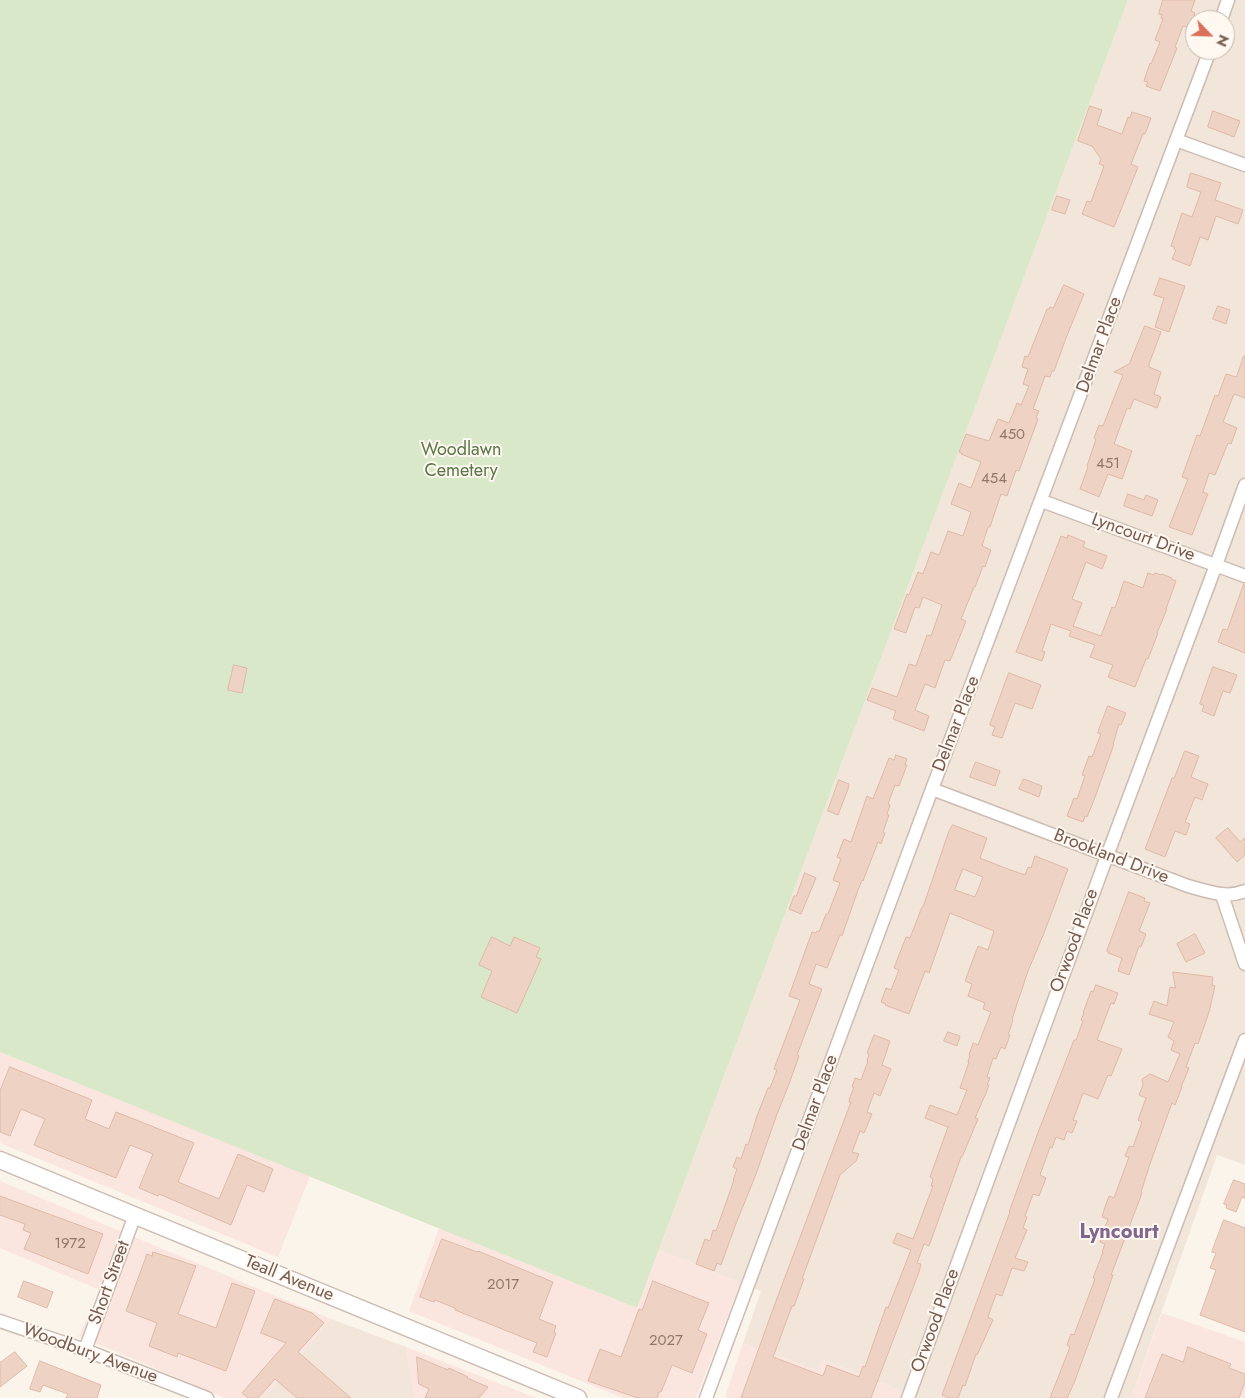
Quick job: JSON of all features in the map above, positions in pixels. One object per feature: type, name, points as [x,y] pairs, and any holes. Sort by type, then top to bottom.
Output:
[{"type":"street","name":"Delmar Place","points":[[706,1398],[932,789],[1042,501],[1206,60]]},
{"type":"street","points":[[1176,140],[1245,165]]},
{"type":"street","name":"Orwood Place","points":[[908,1398],[1245,485]]},
{"type":"street","name":"Lyncourt Drive","points":[[1042,501],[1245,576]]},
{"type":"street","name":"Brookland Drive","points":[[932,789],[1188,886],[1222,895]]},
{"type":"street","points":[[1245,891],[1222,895],[1245,964]]},
{"type":"street","points":[[1110,1398],[1245,1040]]},
{"type":"street","name":"Teall Avenue","points":[[0,1160],[578,1398]]},
{"type":"street","name":"Short Street","points":[[85,1350],[135,1216]]},
{"type":"street","name":"Woodbury Avenue","points":[[0,1321],[85,1350],[207,1398]]},
{"type":"shaded area","points":[[1128,0],[1245,0],[1245,1165],[1217,1155],[1131,1398],[919,1398],[823,1360],[818,1371],[743,1343],[761,1291],[659,1250]]},
{"type":"shaded area","points":[[0,1052],[310,1176],[278,1257],[0,1143]]},
{"type":"shaded area","points":[[0,1181],[331,1319],[264,1398],[225,1398],[79,1336],[100,1290],[0,1248]]},
{"type":"shaded area","points":[[439,1228],[637,1308],[659,1250],[741,1283],[696,1398],[623,1398],[409,1311]]},
{"type":"shaded area","points":[[1162,1313],[1245,1342],[1245,1398],[1131,1398]]},
{"type":"shaded area","points":[[331,1319],[406,1347],[415,1398],[264,1398]]},
{"type":"shaded area","points":[[743,1343],[818,1371],[822,1360],[919,1398],[725,1398]]},
{"type":"shaded area","points":[[406,1347],[536,1398],[415,1398]]},
{"type":"green space","name":"Woodlawn Cemetery","points":[[0,0],[1128,0],[637,1308],[0,1052]]},
{"type":"building","points":[[1163,0],[1195,0],[1191,10],[1185,10],[1185,27],[1183,26],[1175,47],[1177,48],[1160,91],[1146,86],[1148,82],[1144,81],[1160,42],[1155,40],[1163,19],[1161,18],[1162,15],[1159,14]]},
{"type":"building","points":[[1090,106],[1102,110],[1097,125],[1122,134],[1128,117],[1130,118],[1132,112],[1151,118],[1131,164],[1138,167],[1114,227],[1082,214],[1087,201],[1091,202],[1104,166],[1099,164],[1101,159],[1092,146],[1078,141]]},
{"type":"building","points":[[1213,111],[1240,121],[1234,137],[1208,127]]},
{"type":"building","points":[[1191,173],[1221,183],[1215,200],[1243,210],[1238,224],[1216,216],[1208,240],[1200,237],[1190,266],[1172,259],[1176,250],[1171,246],[1182,213],[1192,217],[1201,192],[1187,187]]},
{"type":"building","points":[[1057,196],[1070,200],[1065,214],[1052,210]]},
{"type":"building","points":[[1160,278],[1185,286],[1169,332],[1155,327],[1164,298],[1154,295]]},
{"type":"building","points":[[1064,285],[1084,294],[1054,371],[1052,371],[1050,377],[1045,376],[1033,409],[1039,411],[1036,418],[1038,419],[1019,471],[1016,470],[1007,496],[1001,494],[990,527],[988,527],[982,546],[991,550],[961,619],[966,621],[950,661],[945,660],[935,688],[925,684],[915,710],[929,716],[924,731],[893,719],[896,711],[867,700],[872,688],[897,697],[909,664],[916,666],[927,635],[931,636],[942,605],[923,597],[919,608],[915,607],[906,633],[894,629],[907,594],[909,595],[918,572],[923,574],[931,552],[939,555],[948,531],[963,536],[971,512],[951,504],[959,483],[971,488],[981,462],[959,452],[966,434],[989,441],[998,419],[1009,423],[1017,403],[1021,405],[1029,386],[1023,384],[1028,369],[1022,367],[1025,356],[1028,357],[1047,309],[1053,308]]},
{"type":"building","points":[[1218,306],[1230,310],[1226,324],[1213,319]]},
{"type":"building","points":[[1145,326],[1161,332],[1149,367],[1161,372],[1154,394],[1161,397],[1157,408],[1134,399],[1130,409],[1127,408],[1114,444],[1132,451],[1122,479],[1108,474],[1099,497],[1080,489],[1096,439],[1094,438],[1099,425],[1103,426],[1123,375],[1114,372],[1129,364]]},
{"type":"building","points":[[1244,356],[1245,398],[1234,394],[1223,422],[1237,428],[1231,444],[1228,443],[1215,475],[1209,473],[1203,492],[1208,494],[1192,535],[1169,527],[1188,479],[1182,477],[1197,435],[1200,436],[1215,395],[1218,396],[1226,374],[1236,377]]},
{"type":"building","points":[[1128,494],[1144,500],[1146,495],[1158,500],[1152,516],[1124,506]]},
{"type":"building","points":[[1068,535],[1085,542],[1083,547],[1107,556],[1102,569],[1086,562],[1072,599],[1082,603],[1073,626],[1101,636],[1112,607],[1115,608],[1124,581],[1143,588],[1148,573],[1154,575],[1155,573],[1162,574],[1176,581],[1148,659],[1146,659],[1135,687],[1108,677],[1113,665],[1090,657],[1095,645],[1069,636],[1071,631],[1051,624],[1042,651],[1045,652],[1042,661],[1016,652],[1061,536],[1067,538]]},
{"type":"building","points":[[1244,584],[1245,653],[1218,642],[1223,629],[1227,630]]},
{"type":"building","points":[[234,665],[247,668],[242,693],[228,690]]},
{"type":"building","points":[[1213,667],[1237,675],[1230,693],[1223,691],[1214,716],[1202,711],[1204,706],[1200,704]]},
{"type":"building","points":[[1009,673],[1041,685],[1032,709],[1015,703],[1002,738],[992,735],[995,727],[990,725]]},
{"type":"building","points":[[1108,706],[1126,713],[1121,725],[1119,724],[1094,800],[1083,822],[1067,816],[1074,798],[1077,799],[1085,776],[1082,775],[1089,756],[1092,757],[1101,734],[1098,733]]},
{"type":"building","points":[[1185,751],[1199,756],[1191,777],[1208,784],[1202,800],[1195,797],[1185,822],[1190,824],[1186,835],[1175,831],[1165,857],[1145,849],[1172,778],[1174,778]]},
{"type":"building","points":[[896,755],[907,759],[905,765],[907,765],[899,786],[895,785],[888,804],[890,805],[887,814],[889,815],[883,832],[885,833],[881,844],[878,842],[858,890],[842,936],[840,935],[827,968],[816,964],[809,984],[822,989],[756,1174],[721,1265],[717,1263],[714,1271],[696,1264],[705,1239],[710,1241],[713,1230],[716,1231],[737,1169],[733,1167],[737,1157],[741,1159],[746,1144],[748,1145],[757,1116],[777,1070],[774,1069],[800,1000],[789,996],[812,932],[819,932],[840,883],[833,880],[841,859],[837,857],[844,839],[851,842],[867,796],[873,799],[889,758],[894,760]]},
{"type":"building","points":[[976,762],[1000,771],[995,786],[970,777]]},
{"type":"building","points":[[1024,779],[1042,786],[1039,797],[1019,789]]},
{"type":"building","points":[[839,780],[849,784],[838,815],[828,811]]},
{"type":"building","points":[[953,825],[987,838],[980,858],[1025,875],[1028,867],[1031,868],[1035,856],[1068,869],[1028,971],[1012,1019],[1008,1035],[1010,1035],[1005,1049],[1001,1047],[996,1059],[993,1058],[987,1077],[990,1078],[987,1085],[989,1085],[975,1118],[978,1119],[961,1157],[929,1246],[924,1244],[917,1263],[921,1264],[919,1272],[871,1398],[741,1398],[851,1102],[849,1102],[855,1078],[861,1080],[868,1061],[869,1054],[867,1053],[874,1035],[890,1041],[882,1065],[891,1069],[880,1096],[874,1093],[867,1112],[872,1114],[864,1133],[860,1131],[852,1152],[859,1154],[856,1161],[840,1175],[802,1279],[804,1279],[773,1357],[823,1376],[827,1365],[859,1377],[863,1366],[865,1367],[886,1307],[888,1308],[911,1250],[893,1243],[897,1233],[913,1239],[933,1186],[931,1186],[933,1179],[930,1177],[948,1127],[925,1118],[930,1105],[957,1115],[967,1090],[960,1088],[969,1062],[969,1055],[973,1043],[978,1045],[991,1012],[983,1009],[985,1003],[968,996],[972,984],[965,981],[978,946],[988,950],[994,931],[950,913],[929,973],[925,971],[909,1014],[881,1002],[886,988],[891,990],[899,970],[894,968],[906,937],[910,938],[923,907],[949,831]],"holes":[[[963,869],[983,877],[975,897],[955,890]]]},
{"type":"building","points":[[1228,828],[1240,842],[1245,838],[1245,855],[1237,862],[1216,838]]},
{"type":"building","points":[[805,873],[816,878],[801,914],[789,909]]},
{"type":"building","points":[[1129,892],[1145,898],[1144,901],[1150,903],[1139,931],[1146,934],[1141,947],[1139,946],[1129,975],[1118,971],[1122,958],[1107,951]]},
{"type":"building","points":[[1195,934],[1205,953],[1186,962],[1177,944]]},
{"type":"building","points":[[492,937],[510,946],[514,937],[540,948],[536,957],[541,959],[517,1013],[481,997],[492,971],[479,965]]},
{"type":"building","points":[[1173,972],[1213,977],[1212,985],[1215,986],[1209,1012],[1198,1044],[1195,1043],[1186,1067],[1189,1068],[1175,1105],[1172,1103],[1074,1383],[1067,1398],[1050,1398],[1070,1347],[1067,1345],[1071,1334],[1074,1335],[1103,1252],[1105,1244],[1100,1242],[1108,1219],[1102,1217],[1105,1207],[1109,1196],[1114,1198],[1129,1157],[1125,1156],[1129,1146],[1133,1147],[1142,1122],[1138,1120],[1146,1098],[1139,1095],[1143,1085],[1142,1079],[1150,1074],[1168,1082],[1180,1054],[1171,1050],[1174,1041],[1168,1037],[1174,1022],[1149,1014],[1154,1001],[1167,1006],[1170,987],[1175,988]]},
{"type":"building","points":[[1096,985],[1118,993],[1114,1004],[1111,1003],[1097,1040],[1122,1049],[1111,1076],[1108,1075],[1098,1099],[1083,1093],[1073,1120],[1077,1121],[1072,1133],[1067,1131],[1064,1140],[1056,1137],[1052,1148],[1050,1147],[1040,1175],[1046,1178],[1039,1196],[1033,1194],[1023,1228],[1027,1230],[1015,1258],[1028,1262],[1024,1271],[1012,1268],[1002,1296],[996,1294],[988,1317],[993,1320],[976,1354],[965,1386],[963,1385],[958,1398],[949,1398],[942,1395],[1039,1130],[1074,1040],[1076,1040],[1091,991],[1093,992]]},
{"type":"building","points":[[948,1032],[960,1036],[957,1046],[944,1041]]},
{"type":"building","points":[[10,1067],[92,1100],[85,1119],[109,1129],[116,1112],[194,1143],[178,1182],[219,1199],[238,1154],[273,1169],[264,1192],[247,1185],[231,1225],[159,1194],[158,1196],[139,1188],[153,1154],[130,1145],[116,1178],[34,1145],[45,1119],[21,1109],[10,1136],[0,1132],[0,1091]]},
{"type":"building","points":[[1234,1180],[1245,1184],[1245,1198],[1242,1197],[1236,1212],[1226,1208],[1227,1205],[1224,1204]]},
{"type":"building","points":[[0,1196],[103,1234],[88,1274],[24,1249],[31,1233],[23,1230],[25,1224],[0,1215]]},
{"type":"building","points":[[1224,1220],[1245,1228],[1245,1332],[1200,1315],[1216,1270],[1210,1268],[1216,1253],[1212,1252]]},
{"type":"building","points":[[442,1239],[478,1251],[553,1282],[539,1319],[556,1326],[554,1332],[556,1333],[547,1357],[533,1352],[537,1343],[435,1300],[434,1302],[420,1297]]},
{"type":"building","points":[[153,1252],[196,1266],[178,1314],[216,1328],[232,1283],[255,1291],[226,1371],[178,1353],[177,1357],[149,1346],[157,1323],[126,1311],[147,1254],[152,1256]]},
{"type":"building","points":[[24,1281],[53,1292],[47,1308],[18,1297]]},
{"type":"building","points":[[653,1281],[709,1303],[698,1330],[707,1334],[692,1373],[672,1365],[657,1398],[638,1398],[588,1381],[600,1349],[621,1357],[639,1309],[642,1310]]},
{"type":"building","points":[[275,1299],[312,1313],[324,1323],[298,1352],[351,1398],[297,1398],[275,1379],[258,1398],[248,1398],[242,1393],[286,1343],[261,1333]]},
{"type":"building","points":[[1188,1347],[1231,1364],[1229,1368],[1245,1374],[1245,1382],[1239,1398],[1145,1398],[1162,1354],[1183,1362]]},
{"type":"building","points":[[15,1352],[27,1366],[0,1387],[0,1363]]},
{"type":"building","points":[[417,1357],[448,1370],[449,1368],[488,1387],[479,1398],[425,1398],[429,1389],[419,1384]]},
{"type":"building","points":[[40,1361],[101,1385],[97,1398],[66,1398],[68,1394],[43,1385],[40,1392],[30,1389]]},
{"type":"district","name":"Lyncourt","points":[[1119,1233]]}]
